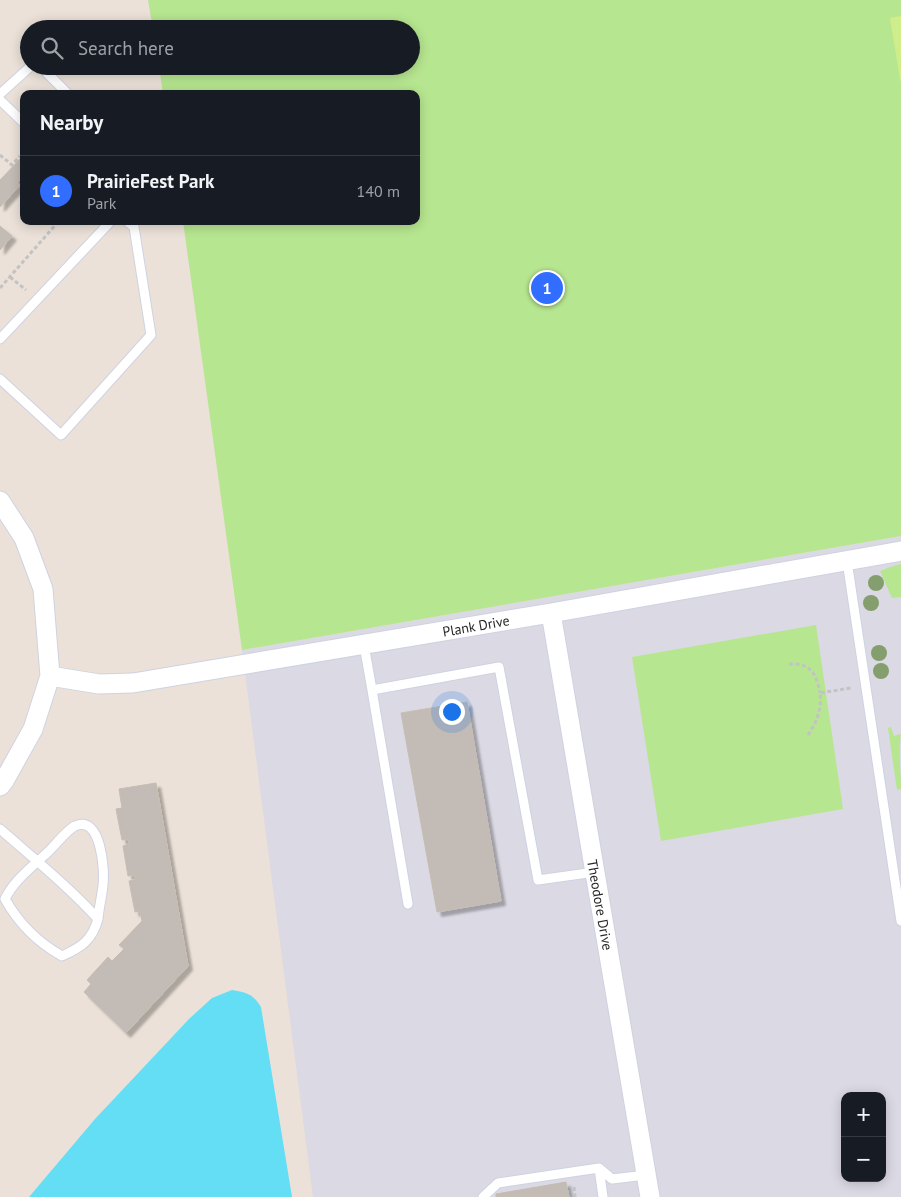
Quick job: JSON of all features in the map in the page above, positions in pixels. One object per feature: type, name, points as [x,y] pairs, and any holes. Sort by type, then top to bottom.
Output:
[{"type":"street","points":[[0,501],[24,538],[43,589],[50,676],[33,729],[0,786]]},
{"type":"street","name":"Plank Drive","points":[[50,676],[99,684],[133,683],[551,613],[901,551]]},
{"type":"street","name":"Theodore Drive","points":[[551,613],[650,1197]]},
{"type":"lane","points":[[0,94],[21,75]]},
{"type":"lane","points":[[49,75],[64,90]]},
{"type":"lane","points":[[0,100],[20,119]]},
{"type":"lane","points":[[0,339],[107,225]]},
{"type":"lane","points":[[0,379],[61,435],[151,335],[134,227],[132,225]]},
{"type":"lane","points":[[847,561],[901,921]]},
{"type":"lane","points":[[364,645],[408,904]]},
{"type":"lane","points":[[372,690],[499,668],[538,880],[595,872]]},
{"type":"lane","points":[[77,824],[87,825],[93,830],[100,844],[104,883],[98,918],[94,933],[76,950],[62,956],[46,947],[16,918],[5,899],[10,888],[77,824]]},
{"type":"lane","points":[[0,829],[64,884],[98,918]]},
{"type":"lane","points":[[483,1197],[498,1183],[599,1168],[612,1179],[646,1175]]},
{"type":"lane","points":[[599,1168],[604,1197]]},
{"type":"path","points":[[0,155],[12,165],[20,156]]},
{"type":"path","points":[[0,288],[55,225]]},
{"type":"path","points":[[10,276],[26,290]]},
{"type":"path","points":[[789,664],[802,665],[812,670],[818,682],[821,702],[818,716],[808,735]]},
{"type":"path","points":[[820,692],[854,687]]},
{"type":"path","points":[[574,1187],[575,1197]]},
{"type":"shaded area","points":[[901,536],[901,1197],[313,1197],[242,650]]},
{"type":"green space","points":[[148,0],[901,0],[901,536],[242,650],[184,225],[420,225],[420,90],[162,90],[160,75],[420,75],[420,20],[151,20]]},
{"type":"green space","points":[[901,16],[901,85],[890,18]]},
{"type":"green space","points":[[901,564],[901,597],[892,598],[880,571]]},
{"type":"green space","points":[[816,625],[843,809],[661,841],[632,657]]},
{"type":"green space","points":[[891,727],[894,736],[901,734],[901,789],[897,790],[888,728]]},
{"type":"water","points":[[232,990],[249,994],[261,1007],[292,1197],[29,1197],[95,1119],[189,1019],[212,998]]},
{"type":"building","points":[[20,159],[20,180],[17,183],[20,185],[0,207],[0,180]]},
{"type":"building","points":[[0,226],[12,236],[0,250]]},
{"type":"building","points":[[467,702],[501,901],[437,912],[401,713]]},
{"type":"building","points":[[156,783],[188,966],[126,1033],[84,992],[91,984],[87,980],[108,957],[112,961],[124,949],[119,945],[142,921],[140,911],[135,912],[129,881],[135,880],[134,875],[128,876],[123,846],[129,844],[128,839],[122,840],[116,809],[122,808],[119,789]]},
{"type":"building","points":[[566,1182],[569,1197],[496,1197],[496,1194]]},
{"type":"place","name":"PrairieFest Park","points":[[547,288]]}]
